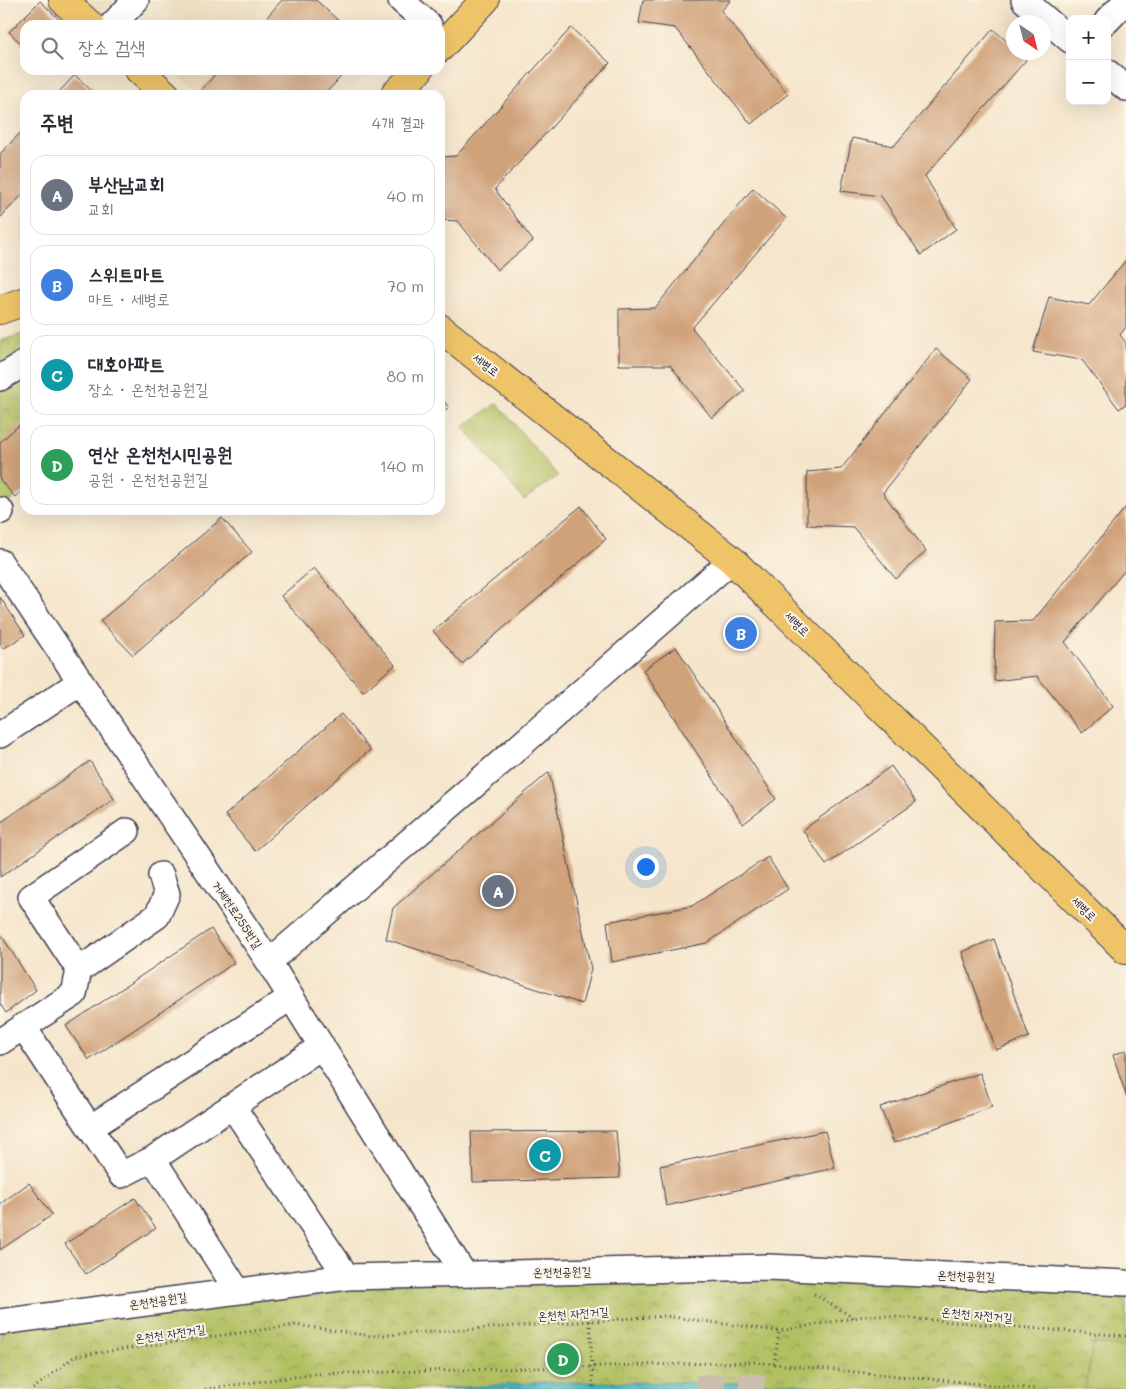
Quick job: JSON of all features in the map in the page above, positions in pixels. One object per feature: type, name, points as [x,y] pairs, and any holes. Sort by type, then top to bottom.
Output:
[{"type":"main road","points":[[63,0],[85,20]]},
{"type":"main road","points":[[445,32],[485,0]]},
{"type":"main road","points":[[144,75],[161,90]]},
{"type":"main road","points":[[399,90],[414,75]]},
{"type":"main road","points":[[0,310],[20,303]]},
{"type":"main road","name":"세병로","points":[[445,332],[732,560],[1126,950]]},
{"type":"street","points":[[117,20],[136,0]]},
{"type":"street","points":[[401,0],[422,20]]},
{"type":"street","points":[[1024,0],[1066,37]]},
{"type":"street","points":[[1111,17],[1126,1]]},
{"type":"street","points":[[1111,75],[1126,88]]},
{"type":"street","points":[[0,378],[20,366]]},
{"type":"street","points":[[268,962],[514,751],[732,560]]},
{"type":"street","name":"거제천로255번길","points":[[0,562],[268,962],[464,1274]]},
{"type":"street","points":[[0,735],[80,682]]},
{"type":"street","points":[[79,970],[31,898],[127,831]]},
{"type":"street","points":[[0,1042],[74,994],[79,970],[157,916],[167,894],[161,875]]},
{"type":"street","points":[[90,1128],[290,998]]},
{"type":"street","points":[[24,1026],[121,1175],[153,1159],[234,1107],[322,1046]]},
{"type":"street","points":[[234,1107],[347,1277]]},
{"type":"street","points":[[153,1159],[237,1290]]},
{"type":"street","name":"온천천공원길","points":[[0,1322],[347,1277],[768,1267],[1126,1283]]},
{"type":"path","name":"온천천 자전거길","points":[[33,1389],[75,1356],[296,1325],[372,1336],[665,1316],[779,1331],[870,1315],[1126,1336]]},
{"type":"path","points":[[590,1321],[593,1389]]},
{"type":"path","points":[[774,1364],[779,1331]]},
{"type":"path","points":[[204,1389],[316,1374],[753,1362],[1034,1389]]},
{"type":"shaded area","points":[[83,0],[318,0],[339,20],[105,20]]},
{"type":"shaded area","points":[[177,75],[364,75],[350,90],[197,90]]},
{"type":"green space","points":[[20,335],[20,493],[0,511],[0,341]]},
{"type":"green space","points":[[497,403],[558,476],[524,500],[463,427]]},
{"type":"green space","points":[[769,1273],[1126,1290],[1126,1389],[0,1389],[0,1329],[234,1296],[467,1278]]},
{"type":"green space","points":[[1094,1343],[1126,1348],[1126,1389],[1085,1389]]},
{"type":"water","points":[[547,1382],[786,1383],[844,1389],[435,1389]]},
{"type":"building","points":[[282,0],[316,0],[338,20],[264,20]]},
{"type":"building","points":[[643,0],[731,0],[721,11],[788,94],[751,124],[675,28],[639,23]]},
{"type":"building","points":[[40,1],[60,20],[21,20]]},
{"type":"building","points":[[20,21],[20,42],[9,32]]},
{"type":"building","points":[[571,28],[610,63],[495,189],[533,241],[497,270],[458,221],[445,220],[445,157],[456,156]]},
{"type":"building","points":[[993,29],[1006,41],[1006,60],[1026,60],[925,176],[956,229],[921,255],[881,196],[841,191],[852,138],[894,146]]},
{"type":"building","points":[[75,75],[91,90],[61,90]]},
{"type":"building","points":[[215,75],[342,75],[329,90],[201,90]]},
{"type":"building","points":[[20,133],[20,197],[0,218],[0,154]]},
{"type":"building","points":[[753,188],[786,218],[692,328],[745,391],[712,418],[670,365],[619,365],[619,309],[655,308]]},
{"type":"building","points":[[1126,260],[1126,327],[1120,335],[1126,343],[1126,404],[1119,409],[1082,360],[1033,352],[1049,297],[1089,305]]},
{"type":"building","points":[[936,349],[972,379],[883,493],[926,551],[896,579],[853,527],[807,525],[807,472],[841,469]]},
{"type":"building","points":[[445,403],[449,407],[445,411]]},
{"type":"building","points":[[20,424],[20,492],[15,497],[0,480],[0,442]]},
{"type":"building","points":[[581,506],[606,539],[462,664],[433,631]]},
{"type":"building","points":[[1126,507],[1126,569],[1065,642],[1113,706],[1082,733],[1037,676],[994,681],[995,622],[1033,621]]},
{"type":"building","points":[[222,518],[252,552],[133,655],[100,621]]},
{"type":"building","points":[[314,568],[395,665],[363,692],[281,596]]},
{"type":"building","points":[[0,597],[25,635],[3,649],[0,645]]},
{"type":"building","points":[[676,647],[776,799],[743,824],[643,670]]},
{"type":"building","points":[[341,714],[370,750],[255,851],[225,815]]},
{"type":"building","points":[[90,761],[114,799],[0,877],[0,823]]},
{"type":"building","points":[[891,766],[916,802],[826,865],[803,830]]},
{"type":"building","points":[[549,772],[591,969],[582,1004],[386,939],[393,908]]},
{"type":"building","points":[[768,857],[788,889],[707,943],[612,962],[607,922],[692,906]]},
{"type":"building","points":[[211,929],[234,963],[89,1060],[66,1026]]},
{"type":"building","points":[[0,933],[36,990],[6,1013],[0,1004]]},
{"type":"building","points":[[994,939],[1029,1037],[996,1050],[962,952]]},
{"type":"building","points":[[1126,1050],[1126,1095],[1113,1055]]},
{"type":"building","points":[[980,1073],[992,1107],[894,1143],[880,1107]]},
{"type":"building","points":[[616,1131],[620,1178],[473,1182],[471,1132]]},
{"type":"building","points":[[825,1131],[835,1168],[666,1206],[660,1166]]},
{"type":"building","points":[[29,1183],[52,1215],[0,1250],[0,1204]]},
{"type":"building","points":[[135,1198],[156,1228],[86,1274],[65,1244]]},
{"type":"tunnel","points":[[697,1389],[746,1387],[764,1389]]},
{"type":"place","name":"스위트마트","points":[[741,633]]},
{"type":"place","name":"부산남교회","points":[[498,891]]},
{"type":"place","name":"대호아파트","points":[[545,1155]]},
{"type":"place","name":"연산 온천천시민공원","points":[[563,1359]]}]
